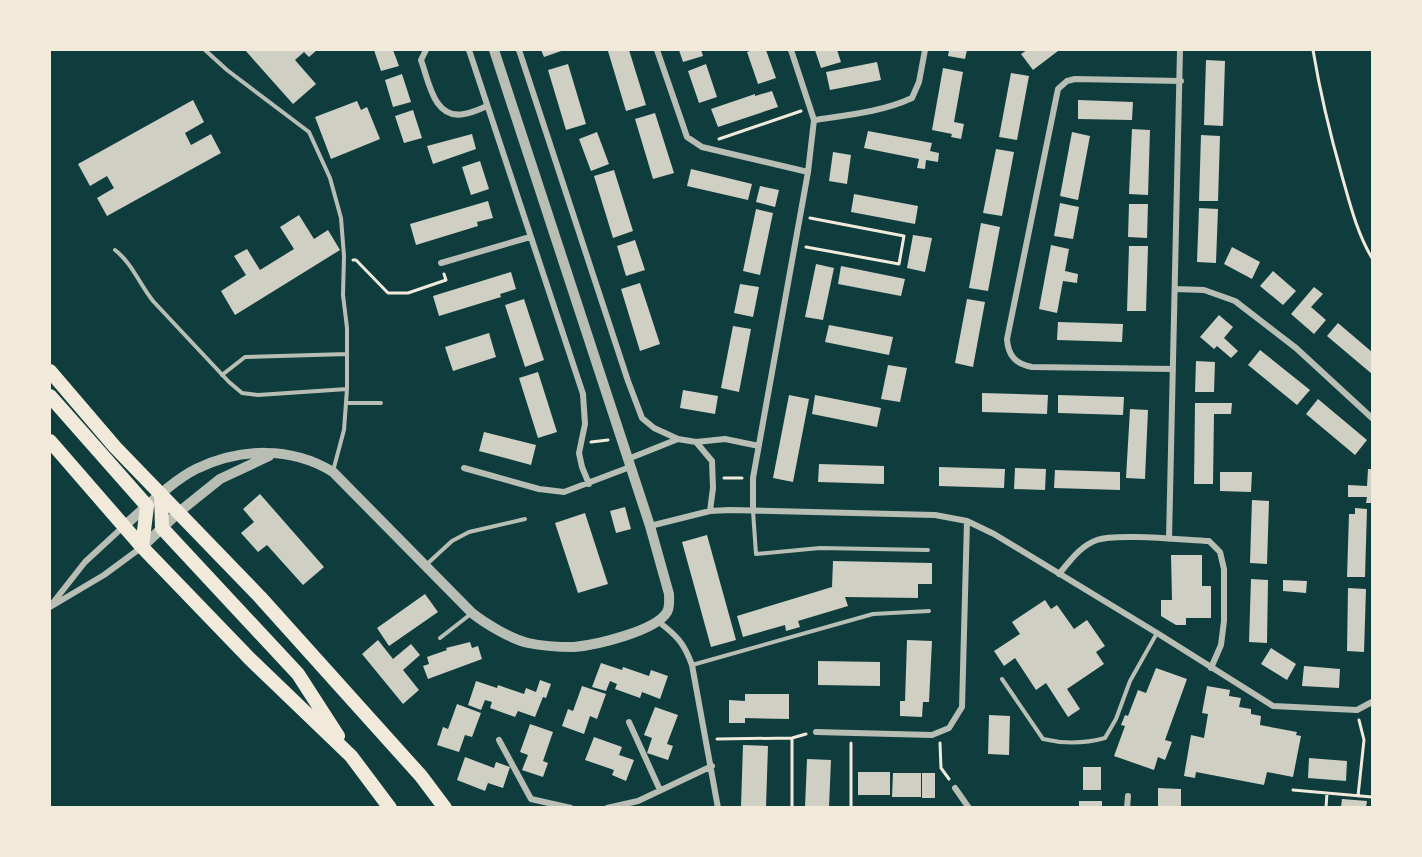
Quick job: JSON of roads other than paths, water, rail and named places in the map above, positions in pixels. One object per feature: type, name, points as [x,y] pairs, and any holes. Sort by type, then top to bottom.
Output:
[{"type":"highway","points":[[50,371],[116,447],[260,597],[421,776],[445,807]]},
{"type":"highway","points":[[50,396],[147,506],[142,547]]},
{"type":"highway","points":[[50,441],[142,547],[250,659],[351,756]]},
{"type":"highway","points":[[161,494],[162,528],[298,675],[351,756],[390,807]]},
{"type":"street","points":[[426,50],[421,60],[436,104],[448,114],[464,115],[487,106]]},
{"type":"street","points":[[469,50],[583,394],[585,424],[579,453],[588,484]]},
{"type":"street","points":[[50,607],[85,562],[161,494],[195,470],[232,456],[277,453],[300,456],[319,463],[333,472],[472,613],[485,623],[527,643],[574,647],[618,638],[659,622],[667,613],[669,594],[650,526],[494,50]]},
{"type":"street","points":[[519,50],[642,418],[654,428],[678,439],[696,442],[725,440],[759,446]]},
{"type":"street","points":[[657,50],[687,137],[702,147],[808,172]]},
{"type":"street","points":[[753,511],[753,478],[808,172],[814,120],[790,50]]},
{"type":"street","points":[[814,120],[888,107],[912,98],[919,82],[926,50]]},
{"type":"street","points":[[1169,539],[1180,50]]},
{"type":"street","points":[[1173,369],[1032,367],[1015,360],[1007,347],[1007,339],[1058,89],[1067,81],[1084,78],[1180,81]]},
{"type":"street","points":[[441,263],[530,237]]},
{"type":"street","points":[[1175,289],[1204,290],[1235,301],[1296,348],[1372,418]]},
{"type":"street","points":[[464,468],[547,490],[564,492],[588,484],[678,439]]},
{"type":"street","points":[[696,442],[712,461],[714,478],[710,511]]},
{"type":"street","points":[[50,607],[104,575],[142,547],[179,512],[225,476],[277,453]]},
{"type":"street","points":[[650,526],[710,511],[935,515],[967,521],[994,534],[1273,706],[1357,710],[1372,702]]},
{"type":"street","points":[[816,732],[932,735],[949,728],[962,707],[967,521]]},
{"type":"street","points":[[1059,574],[1079,550],[1098,539],[1209,541],[1220,552],[1224,569],[1224,621],[1221,645],[1211,668]]},
{"type":"street","points":[[659,622],[679,638],[685,646],[692,665],[718,807]]},
{"type":"street","points":[[629,722],[660,790]]},
{"type":"street","points":[[499,740],[531,799],[572,807]]},
{"type":"street","points":[[607,807],[638,801],[712,766]]},
{"type":"street","points":[[955,788],[969,807]]},
{"type":"street","points":[[1127,807],[1128,796]]},
{"type":"lane","points":[[205,50],[227,70],[309,132],[330,178],[341,218],[344,261],[343,294],[347,328],[344,430],[333,472]]},
{"type":"lane","points":[[115,250],[124,257],[144,290],[222,375],[242,393],[258,395],[347,389]]},
{"type":"lane","points":[[222,375],[245,357],[347,354]]},
{"type":"lane","points":[[346,404],[381,403]]},
{"type":"lane","points":[[753,511],[756,554],[820,548],[928,550]]},
{"type":"lane","points":[[426,565],[452,542],[469,532],[525,519]]},
{"type":"lane","points":[[692,665],[873,614],[929,611]]},
{"type":"lane","points":[[440,638],[472,613]]},
{"type":"lane","points":[[1002,679],[1042,739],[1063,744],[1090,742],[1105,738],[1116,719],[1130,681],[1157,633]]}]
